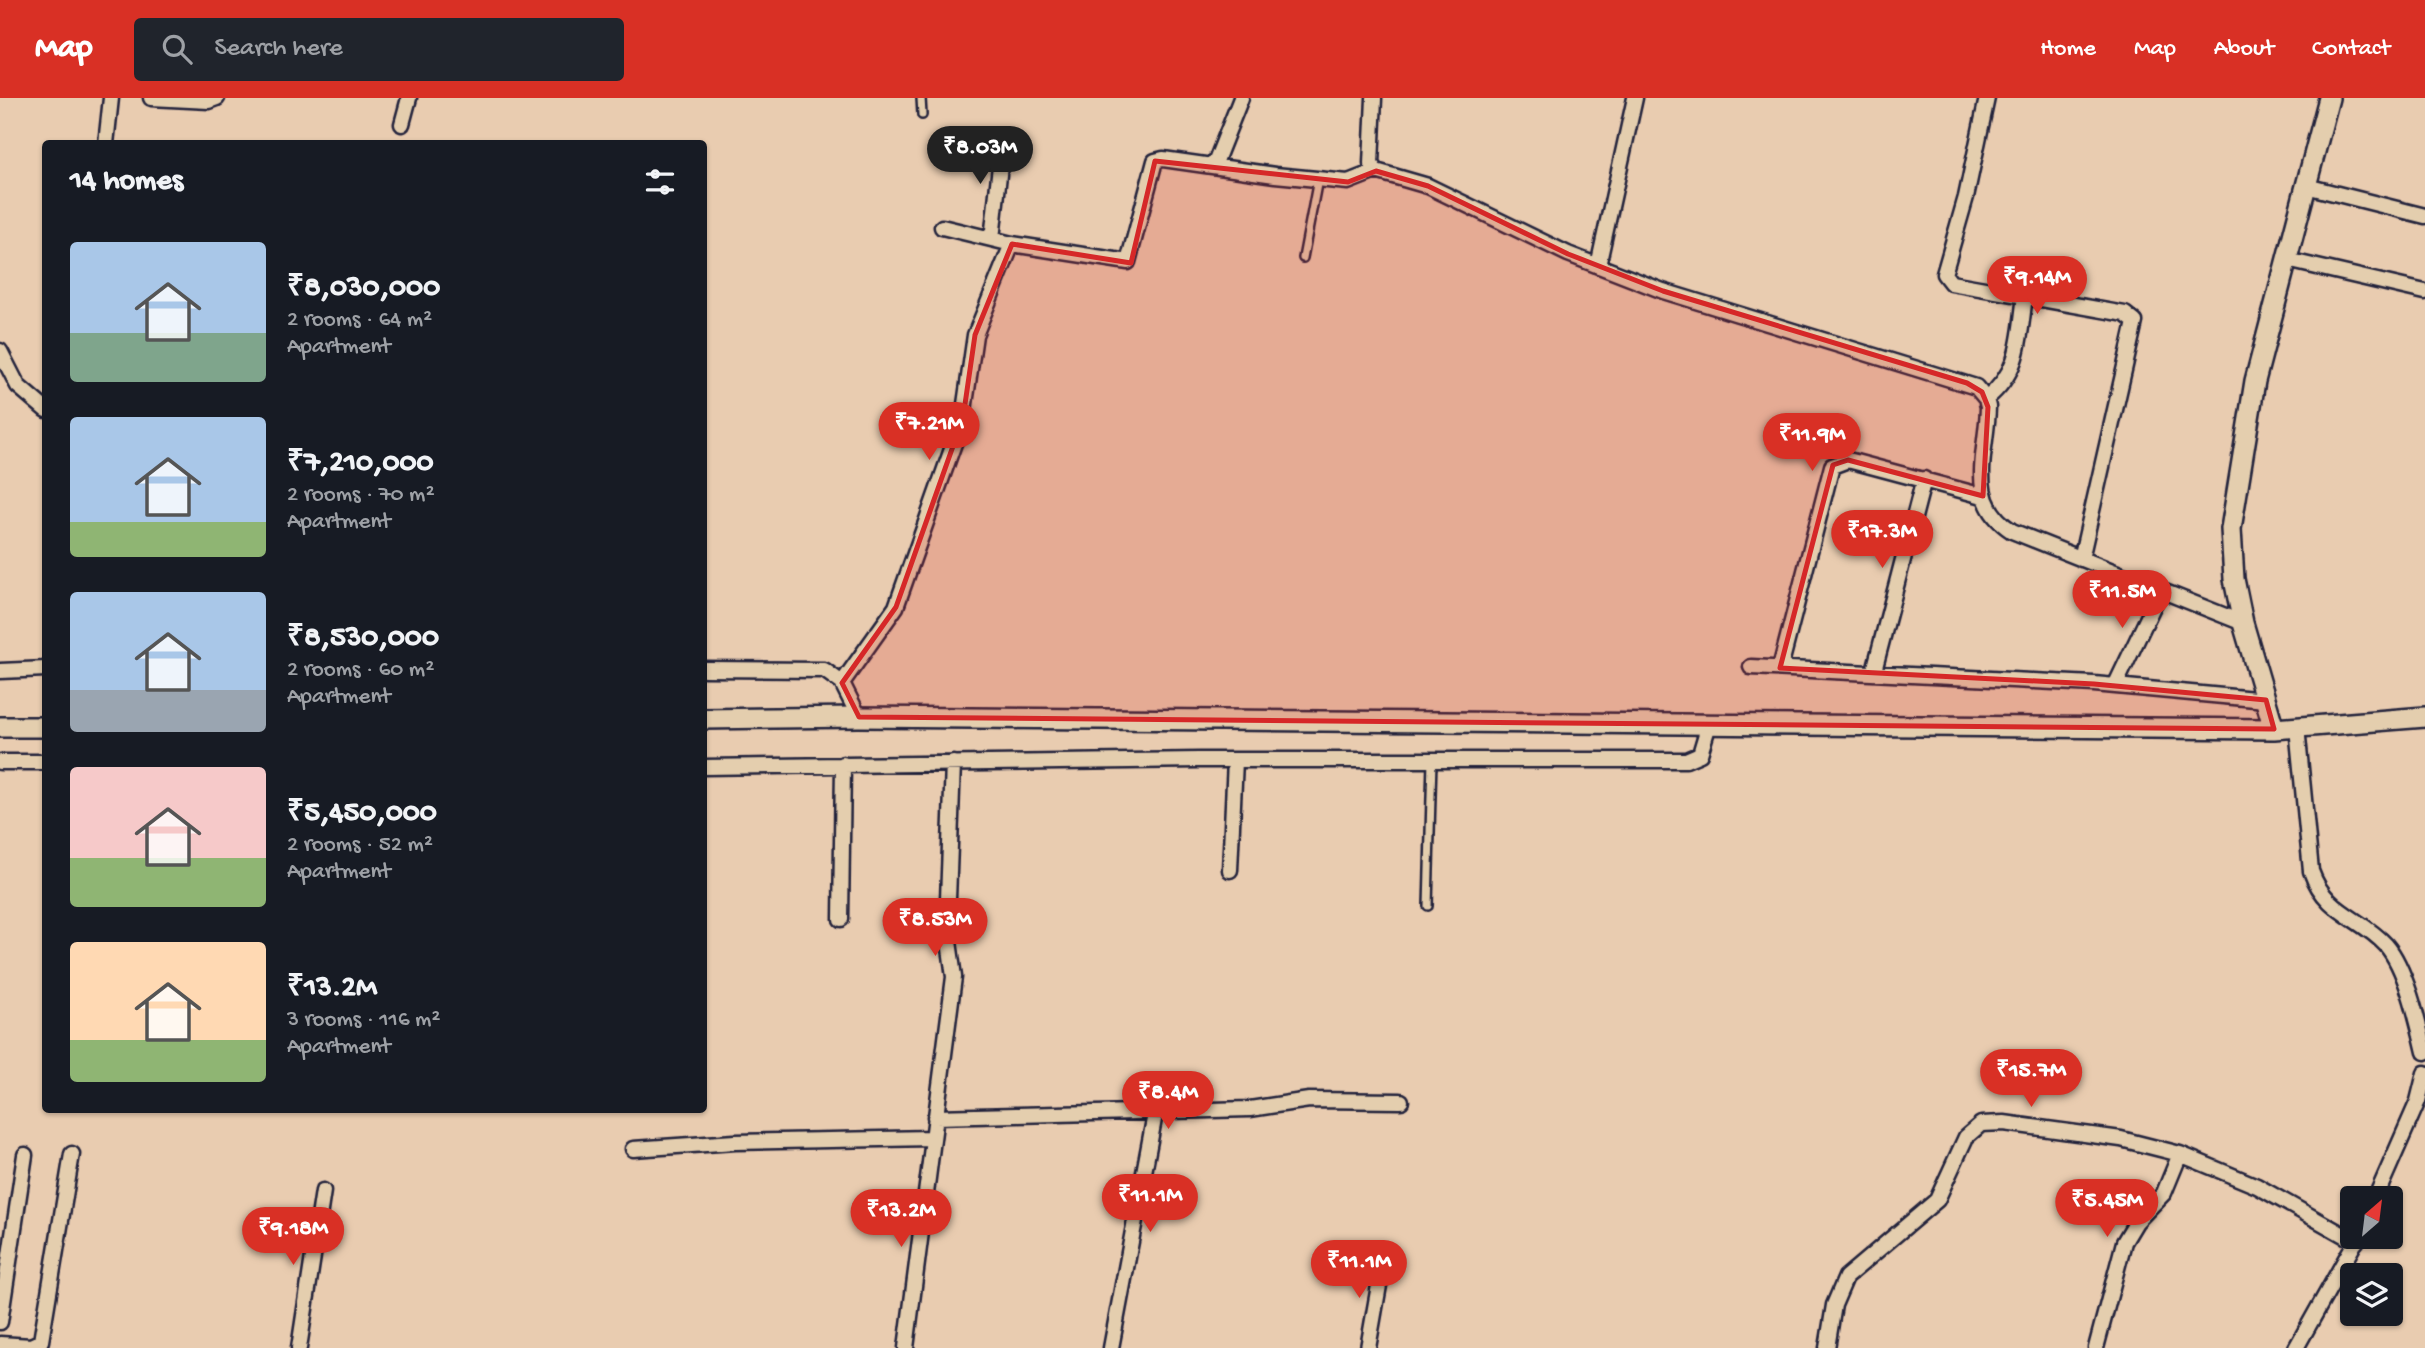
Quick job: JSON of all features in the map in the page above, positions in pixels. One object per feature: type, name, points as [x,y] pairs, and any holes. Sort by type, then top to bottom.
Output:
[{"type":"street","points":[[106,140],[111,98]]},
{"type":"street","points":[[151,98],[209,101],[217,98]]},
{"type":"street","points":[[402,124],[409,98]]},
{"type":"street","points":[[1213,166],[1241,98]]},
{"type":"street","points":[[1374,98],[1371,164],[1376,171],[1428,186],[1598,266],[1663,291],[1976,387],[1986,399],[1983,496],[1992,516],[2000,524],[2081,559],[2243,622]]},
{"type":"street","points":[[1598,266],[1635,98]]},
{"type":"street","points":[[1987,98],[1966,197],[1944,277],[1951,284],[2125,314],[2135,322],[2081,559]]},
{"type":"street","points":[[2274,729],[2243,622],[2234,579],[2231,529],[2255,381],[2329,98]]},
{"type":"street","points":[[992,239],[1003,138]]},
{"type":"street","points":[[943,227],[1013,244],[1128,262],[1155,161],[1163,159],[1318,179],[1354,181],[1376,171]]},
{"type":"street","points":[[2306,186],[2425,216]]},
{"type":"street","points":[[842,683],[896,607],[963,418],[975,335],[1013,244]]},
{"type":"street","points":[[2287,260],[2425,292]]},
{"type":"street","points":[[1986,399],[2000,388],[2011,371],[2025,296]]},
{"type":"street","points":[[0,351],[18,386],[42,407]]},
{"type":"street","points":[[1780,668],[1832,466],[1848,460],[1983,496]]},
{"type":"street","points":[[1874,671],[1924,479]]},
{"type":"street","points":[[2115,685],[2161,590]]},
{"type":"street","points":[[1751,667],[2115,685],[2266,700]]},
{"type":"street","points":[[707,669],[814,668],[830,673],[842,683],[859,717]]},
{"type":"street","points":[[0,671],[42,669]]},
{"type":"street","points":[[707,719],[859,717],[2274,729],[2425,717]]},
{"type":"street","points":[[707,767],[1235,761],[1686,760],[1700,754],[1709,724]]},
{"type":"street","points":[[0,727],[42,727]]},
{"type":"street","points":[[2297,727],[2311,871],[2315,884],[2332,906],[2376,937],[2394,957],[2425,1052]]},
{"type":"street","points":[[1230,870],[1235,761]]},
{"type":"street","points":[[0,762],[42,762]]},
{"type":"street","points":[[906,1348],[954,977],[947,927],[953,763]]},
{"type":"street","points":[[841,919],[842,764]]},
{"type":"street","points":[[2380,1186],[2425,1079]]},
{"type":"street","points":[[935,1117],[1155,1114],[1250,1110],[1309,1100],[1401,1101]]},
{"type":"street","points":[[1111,1348],[1155,1114]]},
{"type":"street","points":[[1827,1348],[1834,1305],[1846,1277],[1937,1200],[1966,1137],[1981,1124],[2004,1123],[2121,1139],[2180,1154],[2248,1182],[2340,1231]]},
{"type":"street","points":[[633,1149],[735,1142],[932,1138]]},
{"type":"street","points":[[0,1344],[36,1346],[42,1338],[72,1154]]},
{"type":"street","points":[[2096,1348],[2124,1242],[2136,1222],[2164,1193],[2180,1154]]},
{"type":"street","points":[[0,1322],[25,1155]]},
{"type":"street","points":[[299,1348],[323,1191]]},
{"type":"street","points":[[2296,1348],[2351,1250]]},
{"type":"street","points":[[1368,1348],[1384,1257]]},
{"type":"lane","points":[[921,98],[922,115]]},
{"type":"lane","points":[[1303,258],[1318,179]]},
{"type":"lane","points":[[1428,906],[1432,760]]},
{"type":"highlighted area","points":[[1155,161],[1348,182],[1376,171],[1428,186],[1568,254],[1663,291],[1967,383],[1982,392],[1988,407],[1983,496],[1848,460],[1833,465],[1780,668],[2094,684],[2266,700],[2274,729],[859,717],[842,683],[896,607],[963,418],[975,335],[1012,244],[1131,263]]}]
